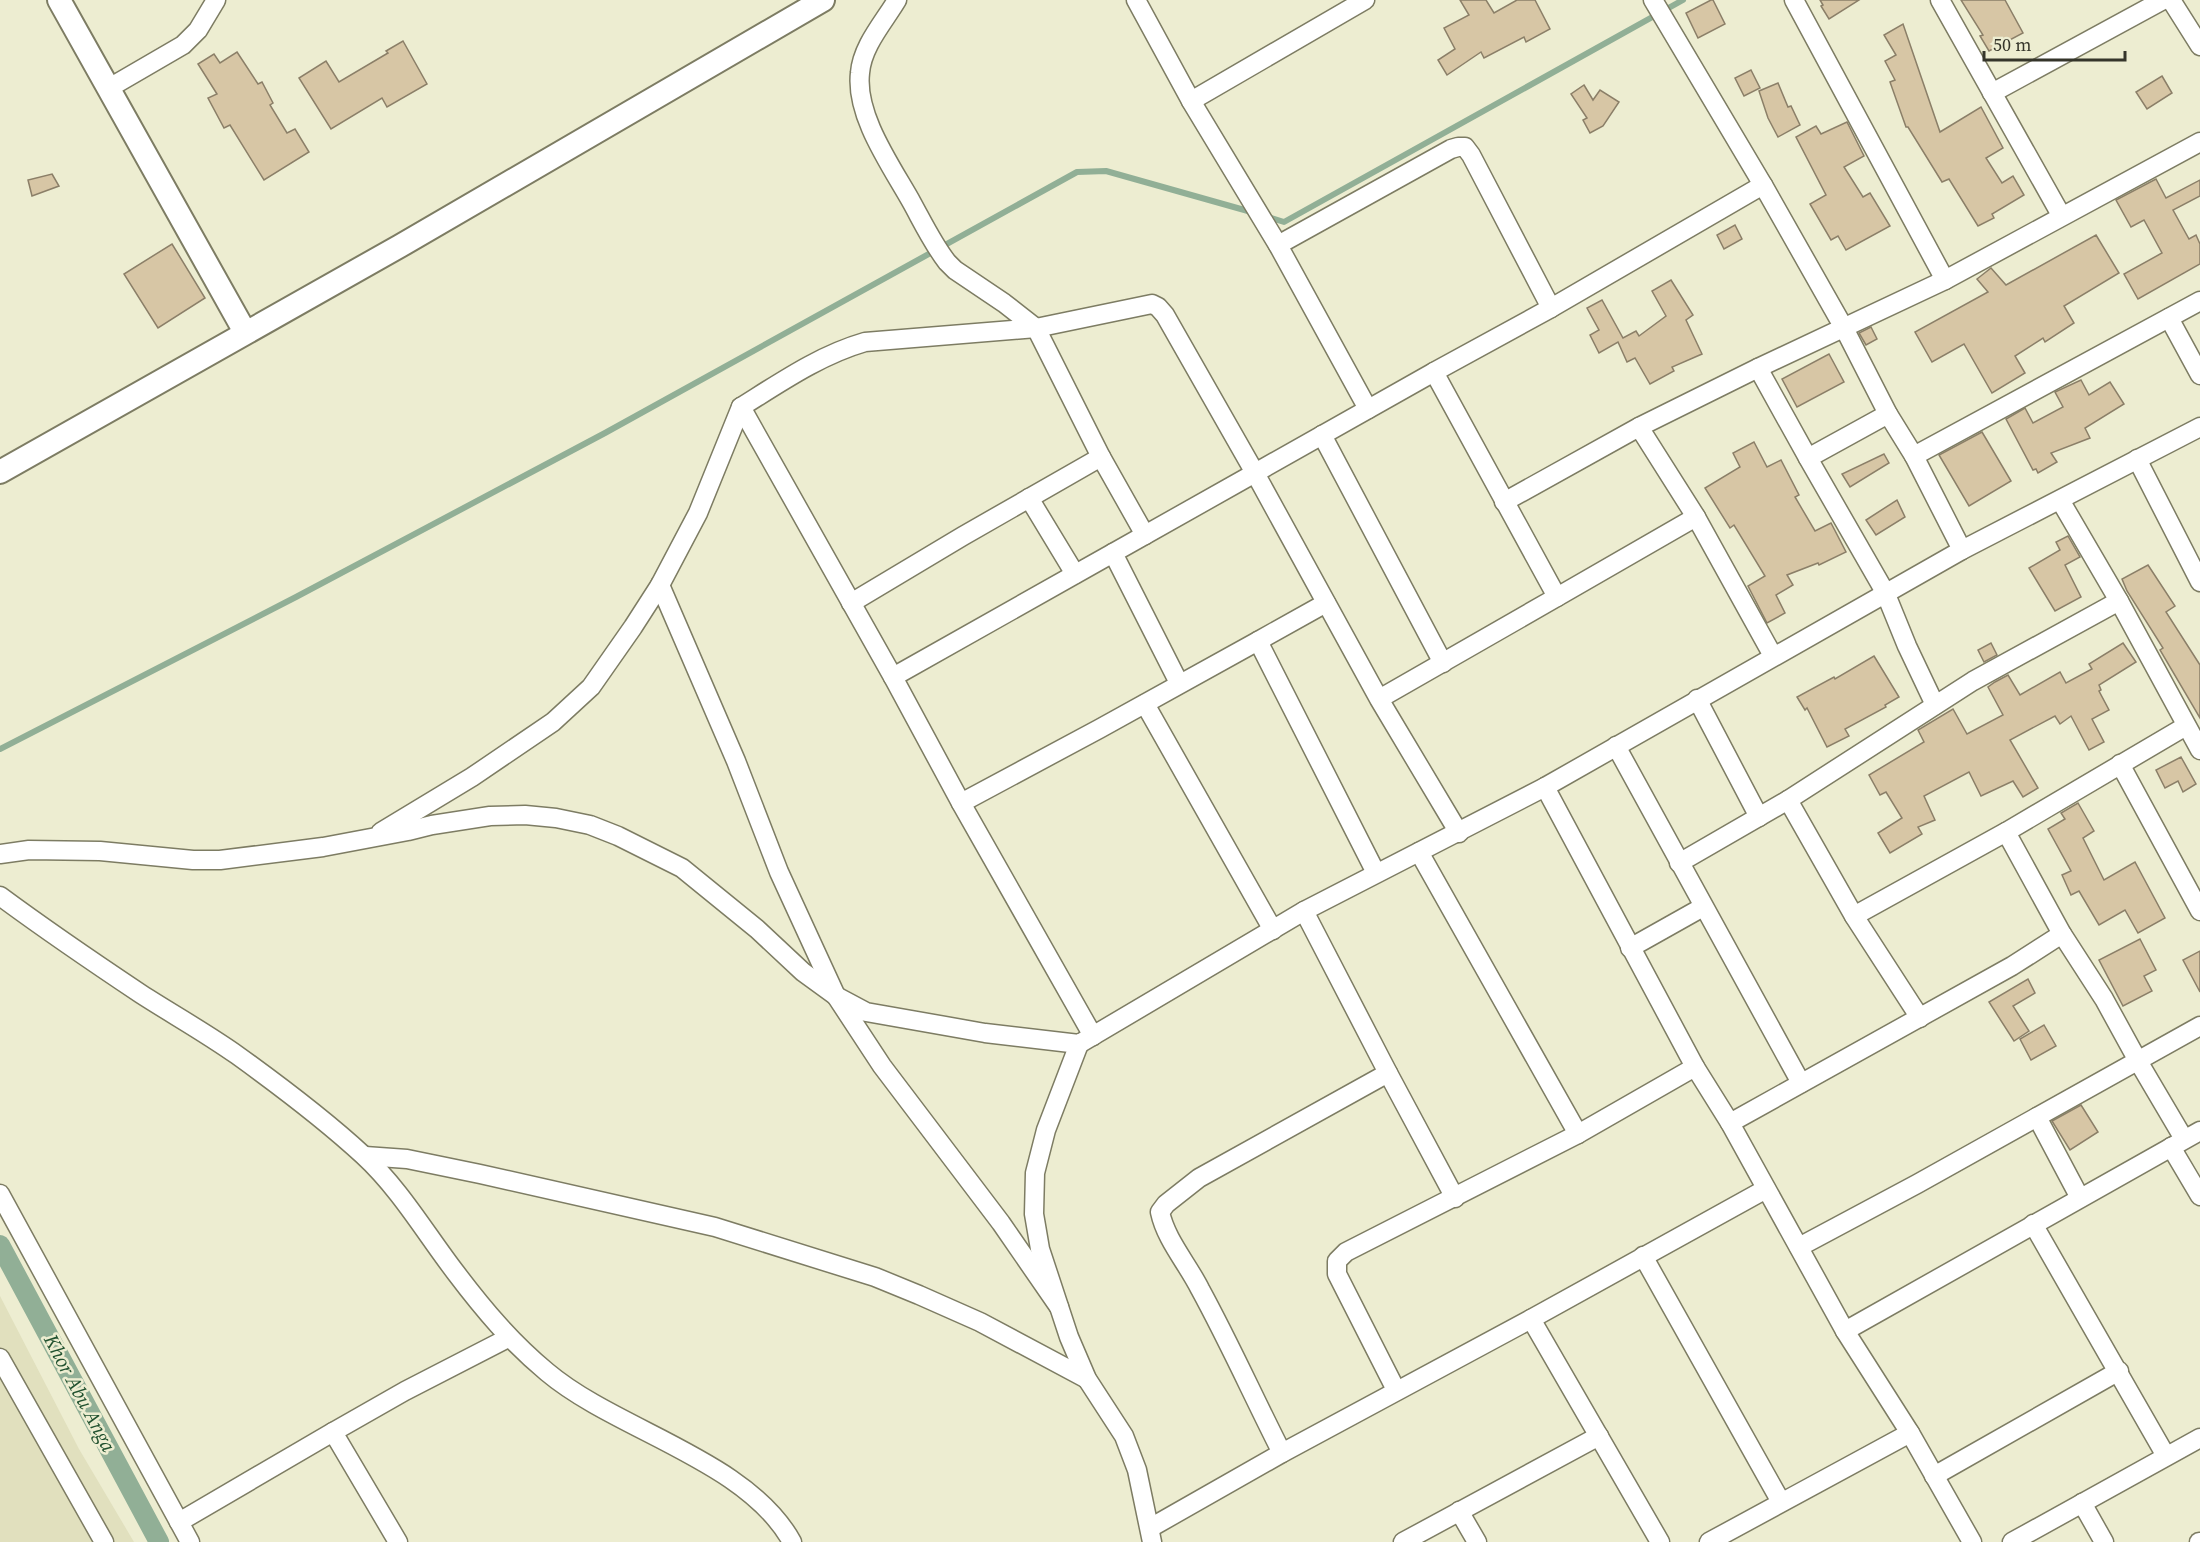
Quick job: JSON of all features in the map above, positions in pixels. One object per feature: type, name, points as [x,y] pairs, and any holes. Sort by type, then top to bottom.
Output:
[{"type":"street","points":[[59,0],[245,332]]},
{"type":"street","points":[[109,88],[183,45],[198,30],[216,0]]},
{"type":"street","points":[[0,472],[410,240],[823,0]]},
{"type":"street","points":[[897,0],[866,50],[860,72],[860,93],[879,143],[947,262],[1036,328],[1101,457],[1145,535]]},
{"type":"street","points":[[1136,0],[1191,101],[1278,245],[1368,409]]},
{"type":"street","points":[[1191,101],[1365,0]]},
{"type":"street","points":[[1653,0],[1763,185],[1844,328],[1962,550]]},
{"type":"street","points":[[1794,0],[1945,280]]},
{"type":"street","points":[[1940,0],[2061,215]]},
{"type":"street","points":[[1992,93],[2163,0]]},
{"type":"street","points":[[2171,0],[2200,46]]},
{"type":"street","points":[[1504,502],[1639,427],[1945,280],[2061,215],[2200,142]]},
{"type":"street","points":[[1278,245],[1451,149],[1465,147],[1551,308]]},
{"type":"street","points":[[893,677],[1551,308],[1763,185]]},
{"type":"street","points":[[1914,456],[2200,301]]},
{"type":"street","points":[[370,839],[472,777],[553,722],[591,687],[660,585],[698,513],[741,407],[817,360],[841,349],[865,342],[1036,328],[1152,304],[1165,315],[1379,699],[1459,833]]},
{"type":"street","points":[[2169,318],[2200,375]]},
{"type":"street","points":[[1758,368],[1886,592],[1907,646],[1935,705]]},
{"type":"street","points":[[1434,372],[1557,597]]},
{"type":"street","points":[[741,407],[893,677],[1086,1040]]},
{"type":"street","points":[[1808,458],[1888,414]]},
{"type":"street","points":[[1639,427],[1696,518],[1773,656]]},
{"type":"street","points":[[0,854],[29,850],[100,851],[193,860],[220,860],[370,839],[432,825],[490,816],[525,815],[556,818],[590,825],[649,850],[682,868],[757,929],[803,972],[836,996],[866,1012],[985,1033],[1086,1040],[1304,911],[1545,787],[1962,550],[2200,427]]},
{"type":"street","points":[[1322,435],[1443,663]]},
{"type":"street","points":[[851,603],[1101,457]]},
{"type":"street","points":[[2137,459],[2200,582]]},
{"type":"street","points":[[1029,498],[1075,574]]},
{"type":"street","points":[[2060,500],[2119,601],[2200,750]]},
{"type":"street","points":[[1379,699],[1696,518]]},
{"type":"street","points":[[1113,553],[1179,683]]},
{"type":"street","points":[[660,585],[736,761],[779,872],[836,996],[882,1066],[1001,1223],[1059,1307]]},
{"type":"street","points":[[1679,862],[1759,818],[1973,681],[2119,601]]},
{"type":"street","points":[[961,803],[1326,603]]},
{"type":"street","points":[[1258,640],[1376,873]]},
{"type":"street","points":[[1697,699],[1759,818]]},
{"type":"street","points":[[1145,704],[1273,930]]},
{"type":"street","points":[[1854,916],[2006,832],[2186,726]]},
{"type":"street","points":[[1616,746],[1801,1083]]},
{"type":"street","points":[[2120,764],[2200,911]]},
{"type":"street","points":[[1545,787],[1695,1067],[1730,1123],[1845,1331],[1910,1433],[1972,1542]]},
{"type":"street","points":[[1788,800],[1854,916],[1920,1018]]},
{"type":"street","points":[[2006,832],[2062,934],[2104,999],[2185,1139],[2200,1196]]},
{"type":"street","points":[[1419,852],[1578,1134]]},
{"type":"street","points":[[0,896],[65,943],[236,1054],[364,1156],[421,1224],[456,1273],[508,1338],[549,1374],[600,1408],[720,1472],[744,1489],[760,1501],[792,1542]]},
{"type":"street","points":[[1630,948],[1703,907]]},
{"type":"street","points":[[1304,911],[1455,1198]]},
{"type":"street","points":[[1730,1123],[2012,966],[2062,934]]},
{"type":"street","points":[[1798,1247],[1917,1184],[2200,1026]]},
{"type":"street","points":[[1086,1040],[1046,1130],[1035,1173],[1034,1214],[1040,1249],[1059,1307],[1087,1379],[1125,1436],[1137,1470],[1151,1535],[1282,1453],[1766,1189]]},
{"type":"street","points":[[1396,1390],[1337,1274],[1337,1261],[1346,1252],[1578,1134],[1695,1067]]},
{"type":"street","points":[[1282,1453],[1199,1287],[1168,1235],[1160,1212],[1166,1204],[1199,1178],[1388,1073]]},
{"type":"street","points":[[2037,1117],[2080,1198]]},
{"type":"street","points":[[1845,1331],[2185,1139]]},
{"type":"street","points":[[364,1156],[407,1159],[715,1227],[874,1277],[919,1295],[980,1322],[1087,1379]]},
{"type":"street","points":[[0,1194],[190,1542]]},
{"type":"street","points":[[2033,1224],[2166,1456]]},
{"type":"street","points":[[1643,1256],[1781,1502]]},
{"type":"street","points":[[1531,1319],[1660,1542]]},
{"type":"street","points":[[179,1522],[405,1391],[508,1338]]},
{"type":"street","points":[[0,1358],[105,1542]]},
{"type":"street","points":[[1934,1476],[2119,1371]]},
{"type":"street","points":[[333,1432],[399,1542]]},
{"type":"street","points":[[1709,1542],[1910,1433]]},
{"type":"street","points":[[1403,1542],[1599,1436]]},
{"type":"street","points":[[2012,1542],[2200,1438]]},
{"type":"street","points":[[2082,1503],[2104,1542]]},
{"type":"street","points":[[1459,1511],[1477,1542]]},
{"type":"shaded area","points":[[0,1296],[79,1449],[134,1542],[0,1542]]},
{"type":"building","points":[[1460,0],[1486,0],[1494,13],[1517,0],[1535,0],[1550,29],[1526,42],[1524,37],[1484,58],[1481,52],[1447,75],[1438,60],[1455,49],[1444,28],[1469,15]]},
{"type":"building","points":[[1711,0],[1725,24],[1698,38],[1686,13]]},
{"type":"building","points":[[1820,0],[1859,0],[1829,19]]},
{"type":"building","points":[[1961,0],[2005,0],[2023,33],[1989,51],[1980,36],[1983,35]]},
{"type":"building","points":[[1903,24],[1940,132],[1981,107],[2003,148],[1986,158],[2002,183],[2013,176],[2024,195],[1992,214],[1994,218],[1978,226],[1949,179],[1942,182],[1906,127],[1890,82],[1895,80],[1885,61],[1896,55],[1884,35]]},
{"type":"building","points":[[403,41],[427,84],[387,107],[382,98],[331,129],[299,78],[326,61],[339,82],[388,53],[386,51]]},
{"type":"building","points":[[237,52],[258,84],[262,82],[273,103],[270,105],[287,133],[295,129],[309,152],[264,180],[230,125],[224,128],[208,98],[217,94],[198,64],[214,54],[220,63]]},
{"type":"building","points":[[1751,70],[1760,88],[1744,96],[1735,78]]},
{"type":"building","points":[[2162,76],[2172,93],[2147,109],[2136,92]]},
{"type":"building","points":[[1778,83],[1788,107],[1791,106],[1800,125],[1778,137],[1768,118],[1759,91]]},
{"type":"building","points":[[1584,85],[1593,100],[1600,90],[1619,102],[1603,126],[1590,133],[1583,120],[1587,118],[1571,94]]},
{"type":"building","points":[[1847,122],[1864,156],[1844,167],[1863,197],[1870,193],[1890,226],[1846,250],[1838,236],[1831,240],[1810,204],[1826,195],[1796,137],[1816,126],[1821,134]]},
{"type":"building","points":[[52,174],[59,186],[32,196],[28,180]]},
{"type":"building","points":[[2156,179],[2166,198],[2200,180],[2200,196],[2173,210],[2189,239],[2196,235],[2200,244],[2200,264],[2138,299],[2124,274],[2162,253],[2144,220],[2131,227],[2116,200]]},
{"type":"building","points":[[1735,225],[1742,239],[1724,249],[1717,235]]},
{"type":"building","points":[[2096,235],[2119,273],[2064,306],[2074,323],[2045,342],[2043,338],[2015,356],[2025,373],[1992,393],[1964,344],[1932,362],[1915,332],[1988,292],[1977,279],[1991,268],[2006,285]]},
{"type":"building","points":[[172,244],[205,298],[158,328],[124,274]]},
{"type":"building","points":[[1671,280],[1693,315],[1686,320],[1702,354],[1672,367],[1674,371],[1650,384],[1635,358],[1627,362],[1618,342],[1599,353],[1590,335],[1599,330],[1587,308],[1602,300],[1623,338],[1636,331],[1639,336],[1666,316],[1652,291]]},
{"type":"building","points":[[1871,327],[1877,339],[1866,345],[1859,333]]},
{"type":"building","points":[[1829,354],[1844,382],[1797,407],[1782,379]]},
{"type":"building","points":[[2081,380],[2089,395],[2110,382],[2124,404],[2085,428],[2090,438],[2051,453],[2057,462],[2038,473],[2036,469],[2033,470],[2006,419],[2025,408],[2033,423],[2063,407],[2055,392]]},
{"type":"building","points":[[1982,432],[2011,481],[1969,506],[1939,455]]},
{"type":"building","points":[[1754,442],[1767,467],[1781,460],[1799,495],[1795,497],[1815,531],[1831,523],[1846,552],[1819,565],[1818,563],[1787,575],[1793,585],[1776,595],[1785,613],[1767,623],[1748,586],[1765,576],[1734,525],[1730,528],[1705,488],[1740,467],[1733,453]]},
{"type":"building","points":[[1884,454],[1889,463],[1850,487],[1842,474]]},
{"type":"building","points":[[1897,500],[1905,517],[1876,535],[1866,520]]},
{"type":"building","points":[[2068,536],[2080,557],[2065,565],[2081,597],[2055,611],[2029,568],[2060,550],[2056,542]]},
{"type":"building","points":[[2148,565],[2175,606],[2166,612],[2200,665],[2200,718],[2160,650],[2163,648],[2127,591],[2122,579]]},
{"type":"building","points":[[1991,643],[1997,655],[1984,662],[1978,650]]},
{"type":"building","points":[[2123,643],[2136,662],[2099,685],[2101,690],[2099,691],[2109,710],[2092,719],[2104,742],[2089,750],[2071,716],[2060,724],[2055,716],[2010,740],[2038,788],[2023,797],[2013,781],[1981,796],[1969,772],[1924,796],[1935,820],[1918,827],[1922,834],[1890,853],[1878,833],[1902,818],[1886,792],[1880,795],[1869,775],[1924,742],[1918,730],[1953,709],[1967,734],[2003,715],[1988,687],[1995,682],[2008,675],[2020,695],[2060,672],[2066,683],[2092,669],[2089,664]]},
{"type":"building","points":[[1874,656],[1899,697],[1885,705],[1886,707],[1845,729],[1849,736],[1827,747],[1807,708],[1805,710],[1797,697],[1834,677],[1835,679]]},
{"type":"building","points":[[2181,757],[2196,784],[2183,792],[2178,781],[2165,788],[2156,770]]},
{"type":"building","points":[[2078,803],[2094,831],[2083,838],[2104,880],[2135,862],[2165,918],[2138,933],[2125,910],[2099,925],[2079,891],[2071,895],[2062,875],[2071,871],[2048,829],[2065,819],[2061,813]]},
{"type":"building","points":[[2140,939],[2156,970],[2144,976],[2152,991],[2123,1006],[2099,960]]},
{"type":"building","points":[[2200,951],[2200,992],[2183,960]]},
{"type":"building","points":[[2028,979],[2035,993],[2013,1006],[2029,1031],[2014,1041],[1989,1002]]},
{"type":"building","points":[[2044,1025],[2056,1046],[2031,1060],[2020,1039]]},
{"type":"building","points":[[2081,1105],[2098,1132],[2070,1150],[2052,1121]]},
{"type":"waterway","points":[[1265,216],[1284,222],[1683,0]]},
{"type":"waterway","points":[[0,749],[296,597],[605,433],[1077,172],[1106,171],[1255,213]]},
{"type":"waterway","name":"Khor Abu Anga","points":[[0,1245],[159,1542]]}]
